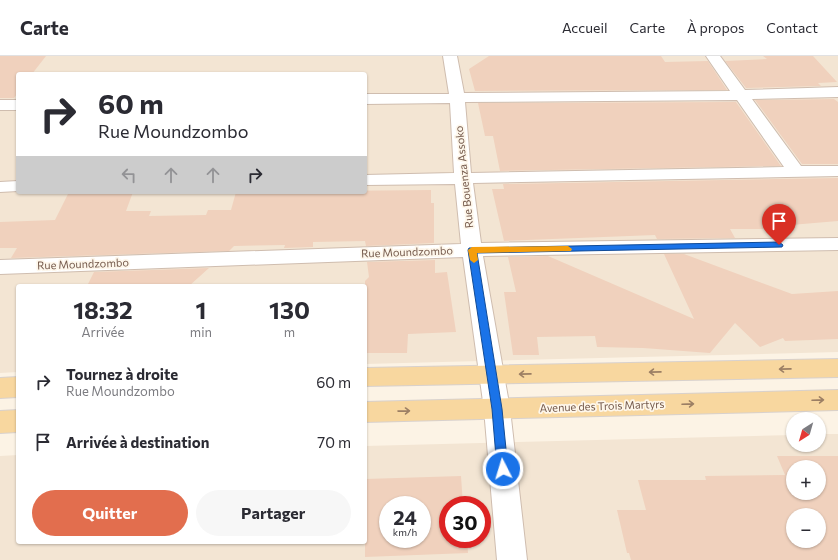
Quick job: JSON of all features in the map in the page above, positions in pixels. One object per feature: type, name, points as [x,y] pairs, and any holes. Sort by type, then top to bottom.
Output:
[{"type":"main road","points":[[367,378],[838,368]]},
{"type":"main road","points":[[0,388],[16,387]]},
{"type":"main road","name":"Avenue des Trois Martyrs","points":[[367,412],[838,400]]},
{"type":"main road","points":[[0,422],[16,421]]},
{"type":"street","name":"Rue Bouenza Assoko","points":[[450,56],[457,97],[463,178],[472,250],[497,409],[512,560]]},
{"type":"street","points":[[713,56],[796,172]]},
{"type":"street","points":[[367,99],[741,95],[838,92]]},
{"type":"street","points":[[0,105],[16,105]]},
{"type":"street","points":[[367,180],[838,171]]},
{"type":"street","points":[[0,186],[16,186]]},
{"type":"street","name":"Rue Moundzombo","points":[[0,267],[472,250],[838,244]]},
{"type":"shaded area","points":[[0,56],[838,56],[838,352],[367,364],[367,284],[16,284],[16,372],[0,373]]},
{"type":"shaded area","points":[[826,434],[838,434],[838,560],[0,560],[0,456],[16,455],[16,544],[367,544],[367,446],[786,435],[786,452],[826,452]]},
{"type":"building","points":[[0,56],[46,56],[34,72],[16,72],[16,96],[14,98],[0,98]]},
{"type":"building","points":[[489,56],[661,56],[665,62],[708,61],[727,90],[475,91],[469,69]]},
{"type":"building","points":[[763,56],[813,56],[837,82],[818,83],[821,86],[746,88],[725,61],[767,59]]},
{"type":"building","points":[[834,99],[838,102],[838,164],[802,164],[755,100]]},
{"type":"building","points":[[736,102],[781,166],[500,171],[493,136],[485,136],[478,103]]},
{"type":"building","points":[[838,178],[838,221],[779,226],[781,229],[730,229],[735,238],[657,239],[655,235],[504,241],[492,189],[504,189],[503,184]]},
{"type":"building","points":[[431,190],[431,203],[434,203],[434,243],[366,246],[365,241],[313,242],[313,247],[284,248],[285,245],[234,246],[229,251],[11,258],[17,248],[0,248],[0,222],[55,220],[68,194],[132,194],[126,211],[151,211],[149,216],[206,215],[208,210],[231,210],[235,194],[367,194],[367,191]]},
{"type":"building","points":[[664,254],[684,254],[792,294],[838,291],[838,339],[785,341],[783,338],[760,347],[735,323],[710,353],[643,348],[597,347],[595,336],[537,337],[539,355],[513,355],[504,292],[516,292],[508,257],[548,256],[694,319]]},
{"type":"building","points":[[435,260],[435,273],[447,272],[456,332],[408,334],[407,353],[367,353],[367,284],[365,284],[365,281],[369,277],[367,262]]},
{"type":"building","points":[[209,268],[191,284],[88,284],[94,272]]},
{"type":"building","points":[[777,456],[838,456],[838,560],[631,560],[629,553],[627,553],[617,510],[646,510],[638,480],[706,480],[705,476],[785,475]]},
{"type":"building","points":[[461,476],[462,496],[439,496],[439,548],[468,548],[468,553],[365,557],[365,544],[367,544],[367,479]]},
{"type":"slow traffic","points":[[474,260],[472,250],[568,249]]},
{"type":"route","points":[[503,469],[497,409],[472,250],[779,245]]}]
